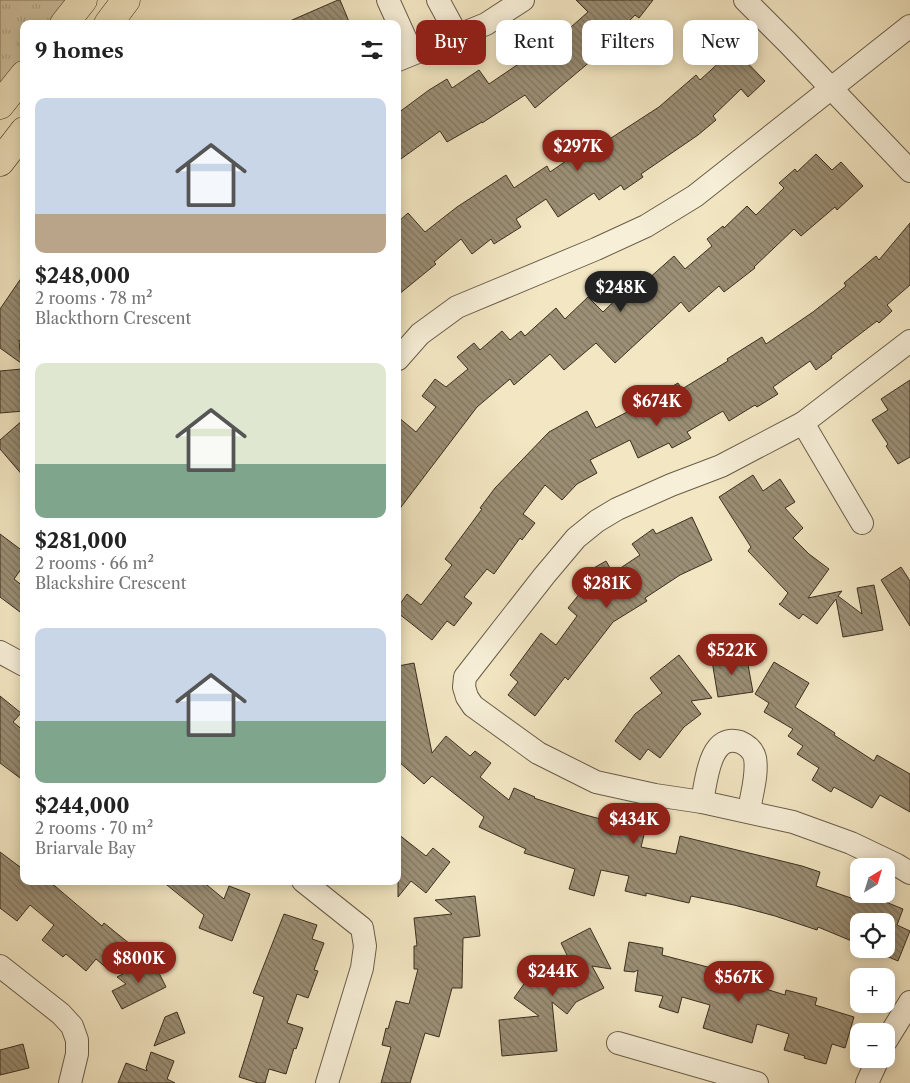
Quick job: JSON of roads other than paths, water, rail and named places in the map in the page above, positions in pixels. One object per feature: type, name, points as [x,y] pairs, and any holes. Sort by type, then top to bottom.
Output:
[{"type":"main road","points":[[67,20],[83,0]]},
{"type":"main road","points":[[111,20],[126,0]]},
{"type":"main road","points":[[0,105],[20,80]]},
{"type":"main road","points":[[0,162],[20,136]]},
{"type":"street","points":[[388,0],[394,20]]},
{"type":"street","points":[[438,0],[448,20]]},
{"type":"street","points":[[486,24],[523,0]]},
{"type":"street","points":[[745,0],[910,172]]},
{"type":"street","points":[[401,356],[420,334],[457,307],[596,250],[646,226],[695,196],[910,26]]},
{"type":"street","points":[[401,43],[405,56]]},
{"type":"street","points":[[910,342],[803,423],[721,466],[671,485],[617,509],[597,521],[576,538],[544,576],[466,677],[464,687],[467,697],[473,706],[538,753],[596,782],[793,822],[851,843],[910,873]]},
{"type":"street","points":[[803,423],[862,524]]},
{"type":"street","points":[[0,652],[20,663]]},
{"type":"street","points":[[702,802],[712,757],[720,746],[727,742],[738,742],[748,746],[755,758],[755,773],[749,812]]},
{"type":"street","points":[[308,885],[362,928],[365,946],[362,968],[327,1083]]},
{"type":"street","points":[[0,966],[61,1014],[72,1026],[77,1040],[78,1054],[70,1083]]},
{"type":"street","points":[[895,1026],[910,1002]]},
{"type":"street","points":[[618,1043],[757,1083]]},
{"type":"street","points":[[867,1083],[874,1068]]}]
